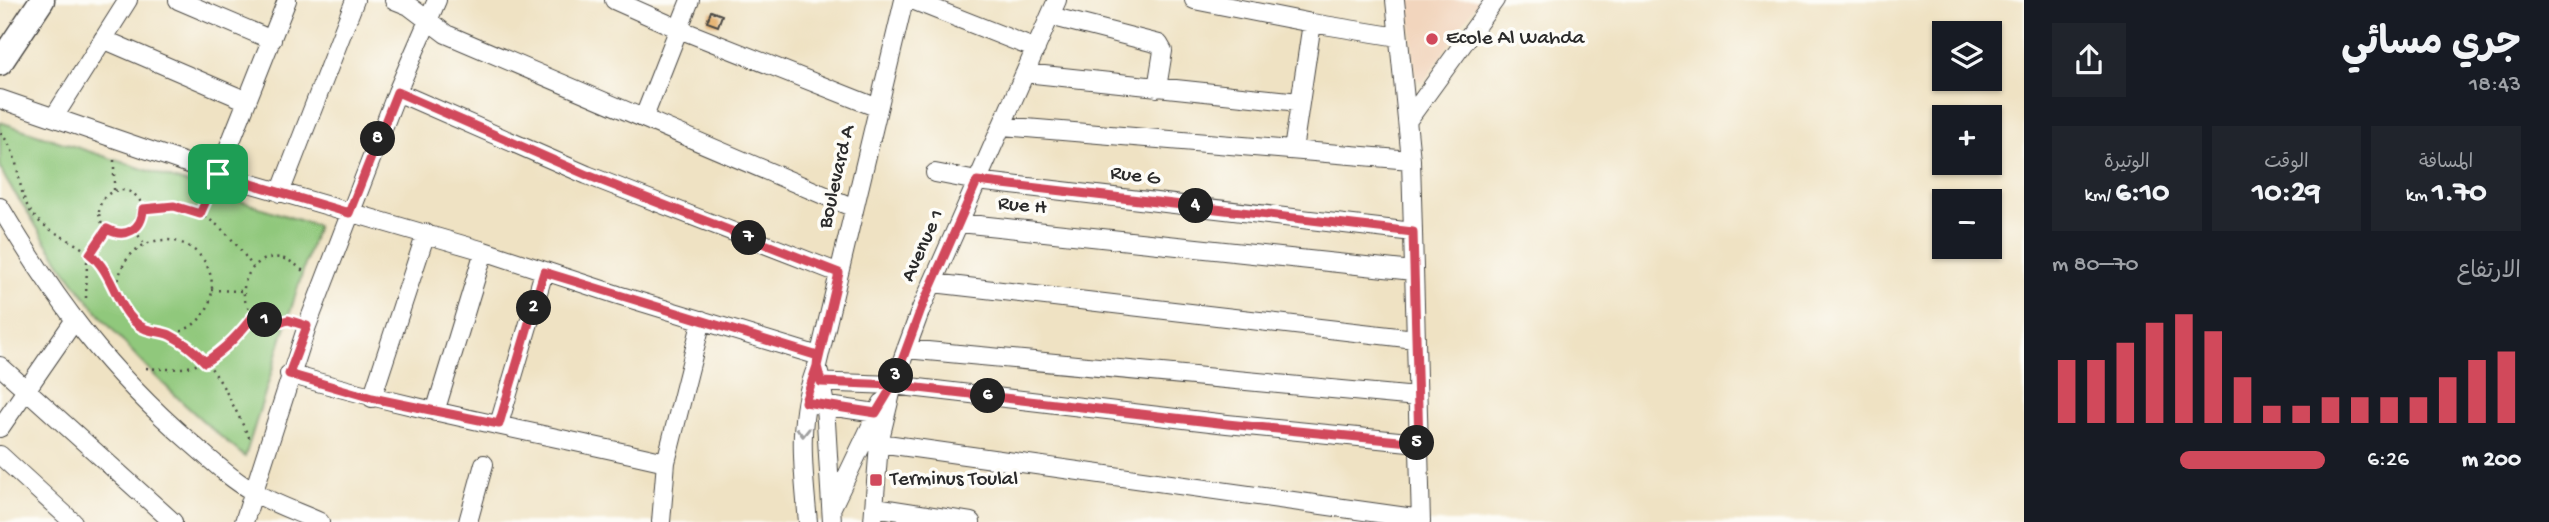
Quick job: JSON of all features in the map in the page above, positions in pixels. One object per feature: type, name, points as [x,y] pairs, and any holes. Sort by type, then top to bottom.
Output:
[{"type":"main road","points":[[0,63],[42,0]]},
{"type":"street","points":[[54,117],[128,0]]},
{"type":"street","points":[[178,0],[271,40]]},
{"type":"street","points":[[218,174],[287,0]]},
{"type":"street","points":[[280,193],[355,0]]},
{"type":"street","points":[[394,0],[409,6],[446,34],[854,208]]},
{"type":"street","points":[[244,522],[289,374],[349,213],[436,0]]},
{"type":"street","points":[[614,0],[679,29],[878,108]]},
{"type":"street","points":[[644,117],[690,0]]},
{"type":"street","name":"Boulevard A","points":[[808,522],[803,472],[805,402],[817,371],[904,0]]},
{"type":"street","points":[[912,0],[1036,49]]},
{"type":"street","points":[[1194,0],[1398,37]]},
{"type":"street","points":[[879,443],[1421,521],[1411,160],[1395,0]]},
{"type":"street","points":[[1408,120],[1495,0]]},
{"type":"street","points":[[1054,8],[1159,44],[1163,51],[1157,88]]},
{"type":"street","name":"Avenue 1","points":[[881,412],[933,283],[1054,8]]},
{"type":"street","points":[[1293,150],[1312,23]]},
{"type":"street","points":[[103,39],[247,101]]},
{"type":"street","points":[[1025,72],[1299,102]]},
{"type":"street","points":[[397,92],[576,170],[839,273]]},
{"type":"street","points":[[0,99],[218,174],[426,233],[702,320],[817,371],[893,385],[1227,424],[1419,443]]},
{"type":"street","points":[[1002,126],[1411,160]]},
{"type":"street","name":"Rue G","points":[[935,173],[977,181],[1413,232]]},
{"type":"street","points":[[2,215],[74,321],[125,381],[174,429],[253,492],[320,522]]},
{"type":"street","name":"Rue H","points":[[960,223],[1413,271]]},
{"type":"street","points":[[372,398],[426,233]]},
{"type":"street","points":[[435,412],[484,251]]},
{"type":"street","points":[[499,424],[544,272]]},
{"type":"street","points":[[933,283],[1415,339]]},
{"type":"street","points":[[661,522],[666,462],[702,320]]},
{"type":"street","points":[[0,428],[74,321]]},
{"type":"street","points":[[906,349],[1417,397]]},
{"type":"street","points":[[0,366],[173,522]]},
{"type":"street","name":"Boulevard A","points":[[817,371],[824,405],[829,518]]},
{"type":"street","points":[[289,374],[372,398],[666,462]]},
{"type":"street","points":[[805,402],[881,412]]},
{"type":"street","points":[[881,412],[874,514],[971,522]]},
{"type":"street","points":[[829,518],[881,412]]},
{"type":"street","points":[[0,455],[73,522]]},
{"type":"street","points":[[468,522],[484,464]]},
{"type":"path","points":[[0,133],[9,142],[14,153],[24,197],[33,215],[90,254],[104,270],[119,299],[126,312],[138,325],[152,332],[168,334],[184,330],[196,322],[205,310],[211,290],[207,268],[200,255],[188,246],[159,240],[145,244],[132,254],[122,267],[117,282],[119,299]]},
{"type":"path","points":[[114,160],[114,190]]},
{"type":"path","points":[[200,214],[218,174]]},
{"type":"path","points":[[123,189],[135,195],[143,209],[141,220],[134,230],[125,234],[117,234],[107,229],[100,220],[99,204],[114,190],[123,189]]},
{"type":"path","points":[[143,209],[174,206],[216,222],[253,267]]},
{"type":"path","points":[[86,299],[87,262],[107,229]]},
{"type":"path","points":[[134,230],[145,244]]},
{"type":"path","points":[[303,271],[286,258],[265,259],[253,267],[245,282],[244,291],[246,301],[255,314],[267,321],[288,320],[307,326]]},
{"type":"path","points":[[211,290],[244,291]]},
{"type":"path","points":[[146,368],[173,371],[189,369],[205,362],[220,353],[255,314]]},
{"type":"path","points":[[168,334],[195,351],[205,362],[221,385],[250,439]]},
{"type":"shaded area","name":"Ecole Al Wahda","points":[[1409,0],[1479,0],[1423,83],[1415,78]]},
{"type":"green space","points":[[0,122],[317,226],[245,457],[153,374],[98,313],[73,280],[5,177],[0,165]]},
{"type":"building","points":[[711,11],[722,15],[718,26],[707,22]]},
{"type":"place","name":"Ecole Al Wahda","points":[[1432,39]]},
{"type":"place","name":"Terminus Toulal","points":[[876,480]]},
{"type":"route","points":[[218,174],[200,214],[174,206],[143,209],[141,220],[134,230],[117,234],[107,229],[90,254],[98,260],[126,312],[138,325],[152,332],[168,334],[195,351],[205,362],[220,353],[255,314],[274,323],[288,320],[307,326],[289,374],[372,398],[499,424],[544,272],[818,356],[817,366],[821,382],[893,385],[921,309],[977,181],[1413,232],[1419,443],[1227,424],[893,385],[876,413],[805,402],[817,366],[839,273],[506,142],[397,92],[349,213],[218,174]]}]
